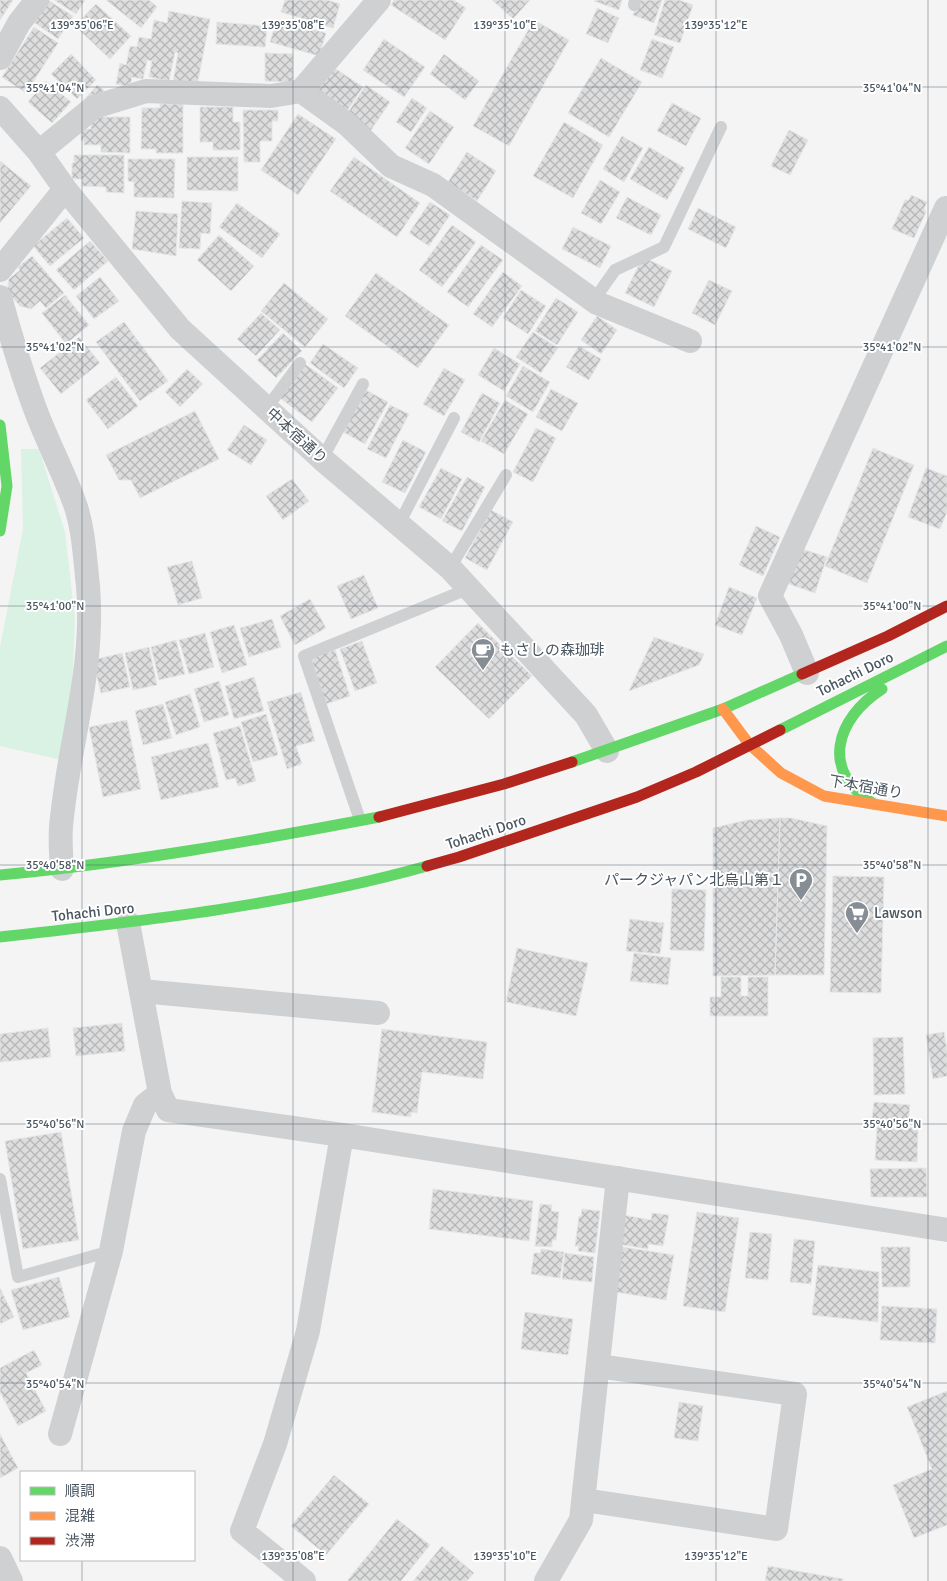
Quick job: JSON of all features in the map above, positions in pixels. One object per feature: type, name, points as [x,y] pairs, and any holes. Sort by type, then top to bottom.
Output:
[{"type":"main road","points":[[0,425],[7,486],[0,531]]},
{"type":"main road","name":"Tohachi Doro","points":[[0,875],[62,869],[203,850],[389,815],[478,791],[606,751],[723,709],[888,636],[947,606]]},
{"type":"main road","name":"Tohachi Doro","points":[[0,937],[128,923],[276,900],[399,874],[459,857],[637,797],[696,772],[947,646]]},
{"type":"main road","points":[[874,804],[858,793],[847,780],[841,766],[839,744],[841,734],[847,722],[860,705],[922,658]]},
{"type":"main road","name":"下本宿通り","points":[[723,709],[749,744],[781,773],[824,796],[947,816]]},
{"type":"street","points":[[0,58],[19,23],[37,0]]},
{"type":"street","points":[[39,152],[94,107],[146,91],[271,96],[301,91],[379,0]]},
{"type":"street","points":[[301,91],[347,124],[392,166],[433,185],[594,300],[690,341]]},
{"type":"street","name":"中本宿通り","points":[[0,108],[39,152],[65,189],[180,329],[322,459],[450,568],[586,715],[606,751]]},
{"type":"street","points":[[0,270],[65,189]]},
{"type":"street","points":[[807,673],[791,635],[770,596],[946,208]]},
{"type":"street","points":[[0,297],[10,335],[34,406],[75,505],[82,537],[88,588],[89,641],[83,695],[66,787],[61,827],[62,869]]},
{"type":"street","points":[[128,923],[160,1093],[168,1110],[342,1135],[947,1230]]},
{"type":"street","points":[[141,991],[378,1013]]},
{"type":"street","points":[[60,1434],[111,1251],[134,1131],[145,1105],[160,1093]]},
{"type":"street","points":[[304,1581],[242,1531],[275,1444],[308,1331],[342,1135]]},
{"type":"street","points":[[546,1581],[581,1520],[618,1178]]},
{"type":"street","points":[[584,1500],[776,1529],[795,1394],[598,1366]]},
{"type":"street","points":[[0,1558],[11,1581]]},
{"type":"lane","points":[[594,300],[614,270],[664,247],[721,127]]},
{"type":"lane","points":[[266,409],[300,363]]},
{"type":"lane","points":[[322,459],[363,384]]},
{"type":"lane","points":[[399,524],[454,418]]},
{"type":"lane","points":[[450,568],[506,475]]},
{"type":"lane","points":[[360,820],[304,656],[470,588]]},
{"type":"lane","points":[[0,1179],[18,1277],[111,1251]]},
{"type":"green space","points":[[21,449],[39,449],[65,532],[75,619],[66,761],[0,746],[0,647],[23,529]]},
{"type":"building","points":[[0,0],[13,0],[0,20]]},
{"type":"building","points":[[48,0],[73,16],[58,39],[32,21]]},
{"type":"building","points":[[54,0],[85,0],[76,14]]},
{"type":"building","points":[[106,0],[149,0],[157,7],[141,28]]},
{"type":"building","points":[[285,0],[327,0],[340,4],[333,28],[281,12]]},
{"type":"building","points":[[394,0],[454,0],[466,8],[445,40],[391,5]]},
{"type":"building","points":[[492,0],[530,0],[513,19]]},
{"type":"building","points":[[595,0],[622,0],[619,10]]},
{"type":"building","points":[[638,0],[662,0],[654,23],[633,15]]},
{"type":"building","points":[[665,0],[679,0],[693,5],[680,43],[654,35]]},
{"type":"building","points":[[96,4],[131,36],[110,59],[75,26]]},
{"type":"building","points":[[597,8],[619,18],[608,43],[586,34]]},
{"type":"building","points":[[169,11],[210,19],[197,86],[173,82],[178,53],[175,52],[169,81],[149,77],[152,61],[147,60],[143,79],[132,77],[130,87],[116,84],[120,63],[126,65],[130,46],[137,47],[139,37],[151,39],[154,20],[167,23]]},
{"type":"building","points":[[277,19],[326,33],[319,56],[270,42]]},
{"type":"building","points":[[534,20],[569,40],[509,146],[473,126]]},
{"type":"building","points":[[217,22],[267,26],[265,47],[216,44]]},
{"type":"building","points":[[34,27],[58,43],[26,93],[2,77]]},
{"type":"building","points":[[384,39],[425,67],[404,97],[363,70]]},
{"type":"building","points":[[652,39],[674,47],[662,78],[640,70]]},
{"type":"building","points":[[265,53],[293,54],[293,82],[265,81]]},
{"type":"building","points":[[71,54],[96,80],[77,99],[51,74]]},
{"type":"building","points":[[444,54],[479,81],[465,100],[430,74]]},
{"type":"building","points":[[601,58],[642,82],[609,137],[568,113]]},
{"type":"building","points":[[333,67],[363,87],[347,111],[317,91]]},
{"type":"building","points":[[46,81],[71,102],[52,123],[28,102]]},
{"type":"building","points":[[97,85],[104,90],[93,105],[85,99]]},
{"type":"building","points":[[366,85],[390,102],[369,133],[345,117]]},
{"type":"building","points":[[412,98],[427,108],[411,132],[396,122]]},
{"type":"building","points":[[672,103],[701,118],[686,146],[657,131]]},
{"type":"building","points":[[160,104],[183,104],[183,153],[156,153],[156,149],[141,149],[142,108],[160,108]]},
{"type":"building","points":[[200,107],[233,107],[233,122],[240,122],[240,150],[213,150],[213,142],[200,142]]},
{"type":"building","points":[[243,110],[278,110],[278,121],[272,121],[272,141],[260,141],[260,162],[244,162]]},
{"type":"building","points":[[430,111],[454,127],[429,164],[405,148]]},
{"type":"building","points":[[298,114],[336,139],[298,195],[261,170]]},
{"type":"building","points":[[91,117],[130,117],[130,153],[101,152],[101,145],[84,145],[84,141],[81,141],[81,129],[91,129]]},
{"type":"building","points":[[564,122],[603,145],[573,198],[533,176]]},
{"type":"building","points":[[789,130],[808,140],[790,175],[771,166]]},
{"type":"building","points":[[622,136],[643,148],[624,182],[603,169]]},
{"type":"building","points":[[649,147],[685,168],[667,200],[630,179]]},
{"type":"building","points":[[467,152],[496,171],[477,201],[448,182]]},
{"type":"building","points":[[74,155],[124,155],[124,193],[106,192],[106,187],[82,186],[82,179],[72,179]]},
{"type":"building","points":[[187,157],[238,157],[238,191],[187,190]]},
{"type":"building","points":[[354,157],[420,203],[397,237],[330,191]]},
{"type":"building","points":[[128,159],[175,159],[174,198],[134,197],[134,182],[128,181]]},
{"type":"building","points":[[0,161],[31,186],[0,223]]},
{"type":"building","points":[[600,180],[620,192],[601,224],[581,213]]},
{"type":"building","points":[[911,195],[927,202],[924,209],[926,212],[914,238],[892,229],[905,200],[909,200]]},
{"type":"building","points":[[627,197],[661,215],[651,235],[616,218]]},
{"type":"building","points":[[182,201],[212,203],[210,234],[201,233],[200,249],[179,248]]},
{"type":"building","points":[[430,202],[450,215],[429,246],[409,233]]},
{"type":"building","points":[[237,203],[280,234],[262,258],[219,227]]},
{"type":"building","points":[[698,208],[736,227],[726,248],[688,229]]},
{"type":"building","points":[[136,211],[178,214],[176,256],[132,249]]},
{"type":"building","points":[[67,218],[84,238],[50,266],[33,246]]},
{"type":"building","points":[[452,225],[476,242],[442,287],[419,270]]},
{"type":"building","points":[[573,227],[611,246],[600,268],[562,249]]},
{"type":"building","points":[[219,235],[254,266],[231,291],[197,260]]},
{"type":"building","points":[[90,241],[108,261],[74,290],[56,270]]},
{"type":"building","points":[[481,245],[503,260],[468,307],[447,292]]},
{"type":"building","points":[[32,256],[64,293],[46,308],[40,301],[31,309],[20,306],[7,291],[9,279],[20,270],[18,267]]},
{"type":"building","points":[[643,257],[672,271],[654,307],[625,293]]},
{"type":"building","points":[[503,272],[522,286],[492,327],[473,314]]},
{"type":"building","points":[[376,273],[449,325],[418,368],[345,316]]},
{"type":"building","points":[[100,277],[119,301],[94,319],[76,296]]},
{"type":"building","points":[[709,280],[732,291],[715,325],[692,313]]},
{"type":"building","points":[[284,283],[328,319],[305,347],[261,311]]},
{"type":"building","points":[[521,290],[546,306],[528,334],[503,318]]},
{"type":"building","points":[[65,295],[89,325],[66,344],[42,313]]},
{"type":"building","points":[[556,298],[578,312],[557,345],[535,331]]},
{"type":"building","points":[[261,313],[280,330],[256,356],[237,339]]},
{"type":"building","points":[[597,316],[617,330],[601,354],[581,340]]},
{"type":"building","points":[[124,322],[168,381],[140,401],[96,342]]},
{"type":"building","points":[[533,332],[558,348],[541,373],[516,357]]},
{"type":"building","points":[[283,333],[302,351],[276,378],[257,360]]},
{"type":"building","points":[[79,337],[100,363],[61,394],[40,368]]},
{"type":"building","points":[[323,344],[358,368],[344,388],[310,363]]},
{"type":"building","points":[[579,346],[601,359],[589,380],[566,367]]},
{"type":"building","points":[[494,348],[520,364],[504,391],[478,375]]},
{"type":"building","points":[[305,364],[338,388],[312,422],[280,398]]},
{"type":"building","points":[[523,366],[550,382],[533,412],[506,396]]},
{"type":"building","points":[[444,368],[465,380],[444,416],[423,404]]},
{"type":"building","points":[[187,369],[203,384],[180,407],[165,392]]},
{"type":"building","points":[[116,377],[138,406],[108,429],[86,400]]},
{"type":"building","points":[[551,389],[578,403],[562,431],[536,417]]},
{"type":"building","points":[[366,390],[388,402],[365,444],[343,432]]},
{"type":"building","points":[[482,393],[500,403],[479,442],[461,432]]},
{"type":"building","points":[[505,400],[528,414],[504,454],[481,441]]},
{"type":"building","points":[[390,405],[409,414],[386,458],[367,449]]},
{"type":"building","points":[[195,411],[219,459],[140,498],[131,480],[119,480],[106,455]]},
{"type":"building","points":[[244,425],[267,440],[251,465],[227,450]]},
{"type":"building","points":[[536,428],[556,438],[533,482],[513,472]]},
{"type":"building","points":[[403,440],[426,452],[405,493],[382,482]]},
{"type":"building","points":[[873,448],[914,465],[867,583],[825,566]]},
{"type":"building","points":[[441,468],[462,479],[441,519],[419,507]]},
{"type":"building","points":[[926,468],[947,476],[947,512],[940,529],[908,517]]},
{"type":"building","points":[[467,477],[485,487],[462,531],[442,521]]},
{"type":"building","points":[[292,479],[309,501],[283,520],[266,496]]},
{"type":"building","points":[[491,510],[513,522],[487,570],[465,558]]},
{"type":"building","points":[[756,526],[780,537],[763,576],[739,565]]},
{"type":"building","points":[[799,548],[827,557],[815,593],[786,583]]},
{"type":"building","points":[[192,561],[202,598],[178,605],[167,567]]},
{"type":"building","points":[[364,575],[378,608],[351,619],[337,586]]},
{"type":"building","points":[[729,587],[757,598],[742,635],[715,625]]},
{"type":"building","points":[[310,599],[326,628],[295,645],[280,616]]},
{"type":"building","points":[[272,619],[281,647],[249,657],[240,628]]},
{"type":"building","name":"もさしの森珈琲","points":[[478,623],[532,676],[489,719],[435,667]]},
{"type":"building","points":[[234,625],[247,665],[222,673],[210,632]]},
{"type":"building","points":[[205,633],[214,667],[189,674],[179,640]]},
{"type":"building","points":[[654,637],[704,654],[699,665],[629,691]]},
{"type":"building","points":[[176,640],[185,674],[159,680],[151,647]]},
{"type":"building","points":[[362,641],[377,683],[355,691],[340,649]]},
{"type":"building","points":[[149,647],[157,685],[133,690],[125,653]]},
{"type":"building","points":[[335,650],[350,696],[326,704],[311,658]]},
{"type":"building","points":[[122,653],[130,687],[101,693],[93,660]]},
{"type":"building","points":[[254,677],[264,711],[234,719],[225,686]]},
{"type":"building","points":[[219,681],[229,715],[204,722],[194,689]]},
{"type":"building","points":[[301,692],[315,741],[296,746],[302,764],[287,769],[267,702]]},
{"type":"building","points":[[190,694],[200,727],[176,735],[165,702]]},
{"type":"building","points":[[163,704],[172,738],[143,745],[135,711]]},
{"type":"building","points":[[266,714],[278,755],[253,762],[241,722]]},
{"type":"building","points":[[127,720],[141,789],[103,797],[89,727]]},
{"type":"building","points":[[240,726],[256,781],[238,786],[235,778],[226,780],[213,733]]},
{"type":"building","points":[[208,743],[219,787],[161,800],[151,757]]},
{"type":"building","name":"パークジャパン北烏山第１","points":[[780,818],[791,818],[827,826],[824,975],[775,975]]},
{"type":"building","points":[[780,818],[775,975],[713,976],[713,828],[747,820]]},
{"type":"building","name":"Lawson","points":[[833,876],[884,877],[881,993],[830,992]]},
{"type":"building","points":[[672,889],[706,890],[704,951],[670,950]]},
{"type":"building","points":[[630,919],[664,923],[660,954],[626,951]]},
{"type":"building","points":[[517,948],[588,963],[576,1016],[506,1002]]},
{"type":"building","points":[[634,953],[671,958],[668,985],[630,981]]},
{"type":"building","points":[[721,977],[741,977],[741,996],[748,996],[748,977],[768,977],[768,1016],[710,1016],[710,997],[721,997]]},
{"type":"building","points":[[122,1023],[125,1051],[76,1056],[73,1028]]},
{"type":"building","points":[[48,1028],[51,1057],[0,1062],[0,1034]]},
{"type":"building","points":[[382,1029],[487,1042],[483,1079],[422,1072],[417,1113],[411,1112],[411,1117],[372,1112]]},
{"type":"building","points":[[944,1032],[947,1050],[947,1076],[933,1079],[926,1035]]},
{"type":"building","points":[[903,1037],[905,1094],[874,1095],[873,1038]]},
{"type":"building","points":[[874,1102],[910,1105],[908,1122],[872,1119]]},
{"type":"building","points":[[877,1127],[918,1128],[917,1162],[875,1160]]},
{"type":"building","points":[[61,1132],[79,1240],[23,1249],[5,1141]]},
{"type":"building","points":[[926,1168],[927,1197],[871,1197],[870,1169]]},
{"type":"building","points":[[433,1189],[533,1201],[529,1241],[429,1229]]},
{"type":"building","points":[[540,1204],[552,1205],[551,1211],[559,1212],[556,1240],[552,1240],[552,1247],[535,1246]]},
{"type":"building","points":[[582,1209],[600,1211],[595,1253],[578,1251],[579,1246],[575,1246],[579,1216],[581,1217]]},
{"type":"building","points":[[697,1212],[739,1218],[725,1312],[683,1306]]},
{"type":"building","points":[[652,1213],[669,1215],[663,1246],[648,1244],[648,1249],[618,1244],[623,1215],[651,1220]]},
{"type":"building","points":[[750,1232],[772,1234],[768,1280],[745,1278]]},
{"type":"building","points":[[794,1239],[815,1241],[811,1284],[790,1282]]},
{"type":"building","points":[[616,1246],[674,1255],[666,1300],[609,1291]]},
{"type":"building","points":[[881,1247],[910,1247],[910,1287],[882,1287]]},
{"type":"building","points":[[541,1249],[564,1252],[560,1278],[531,1274],[534,1253],[541,1253]]},
{"type":"building","points":[[565,1253],[594,1257],[592,1282],[562,1279]]},
{"type":"building","points":[[818,1265],[879,1272],[878,1322],[812,1315]]},
{"type":"building","points":[[59,1277],[70,1317],[23,1330],[11,1290]]},
{"type":"building","points":[[0,1288],[14,1317],[0,1324]]},
{"type":"building","points":[[882,1306],[937,1309],[935,1343],[880,1340]]},
{"type":"building","points":[[525,1312],[573,1319],[568,1355],[521,1349]]},
{"type":"building","points":[[34,1350],[42,1365],[26,1373],[46,1411],[18,1426],[0,1392],[0,1368]]},
{"type":"building","points":[[947,1391],[947,1525],[914,1538],[893,1485],[932,1469],[907,1407]]},
{"type":"building","points":[[679,1402],[703,1406],[698,1441],[674,1438]]},
{"type":"building","points":[[0,1434],[18,1468],[0,1478]]},
{"type":"building","points":[[334,1475],[369,1504],[326,1555],[291,1526]]},
{"type":"building","points":[[397,1519],[430,1545],[401,1581],[347,1581]]},
{"type":"building","points":[[442,1546],[474,1573],[467,1581],[413,1581]]},
{"type":"building","points":[[768,1566],[843,1579],[843,1581],[765,1581]]},
{"type":"traffic: fast","points":[[0,425],[7,486],[0,531]]},
{"type":"traffic: fast","points":[[780,730],[947,646]]},
{"type":"traffic: fast","points":[[572,762],[723,709],[802,674]]},
{"type":"traffic: fast","points":[[874,804],[857,791],[846,777],[840,761],[840,746],[845,730],[853,715],[866,701],[882,689]]},
{"type":"traffic: fast","points":[[0,875],[96,864],[190,850],[379,817]]},
{"type":"traffic: fast","points":[[0,937],[108,925],[215,910],[322,891],[375,880],[427,866]]},
{"type":"traffic: slow","points":[[723,709],[749,744],[781,773],[824,796],[947,816]]},
{"type":"traffic: jam","points":[[802,674],[888,636],[947,606]]},
{"type":"traffic: jam","points":[[427,866],[637,797],[696,772],[780,730]]},
{"type":"traffic: jam","points":[[379,817],[504,784],[572,762]]},
{"type":"place","name":"もさしの森珈琲","points":[[483,671]]},
{"type":"place","name":"パークジャパン北烏山第１","points":[[801,901]]},
{"type":"place","name":"Lawson","points":[[857,934]]}]
